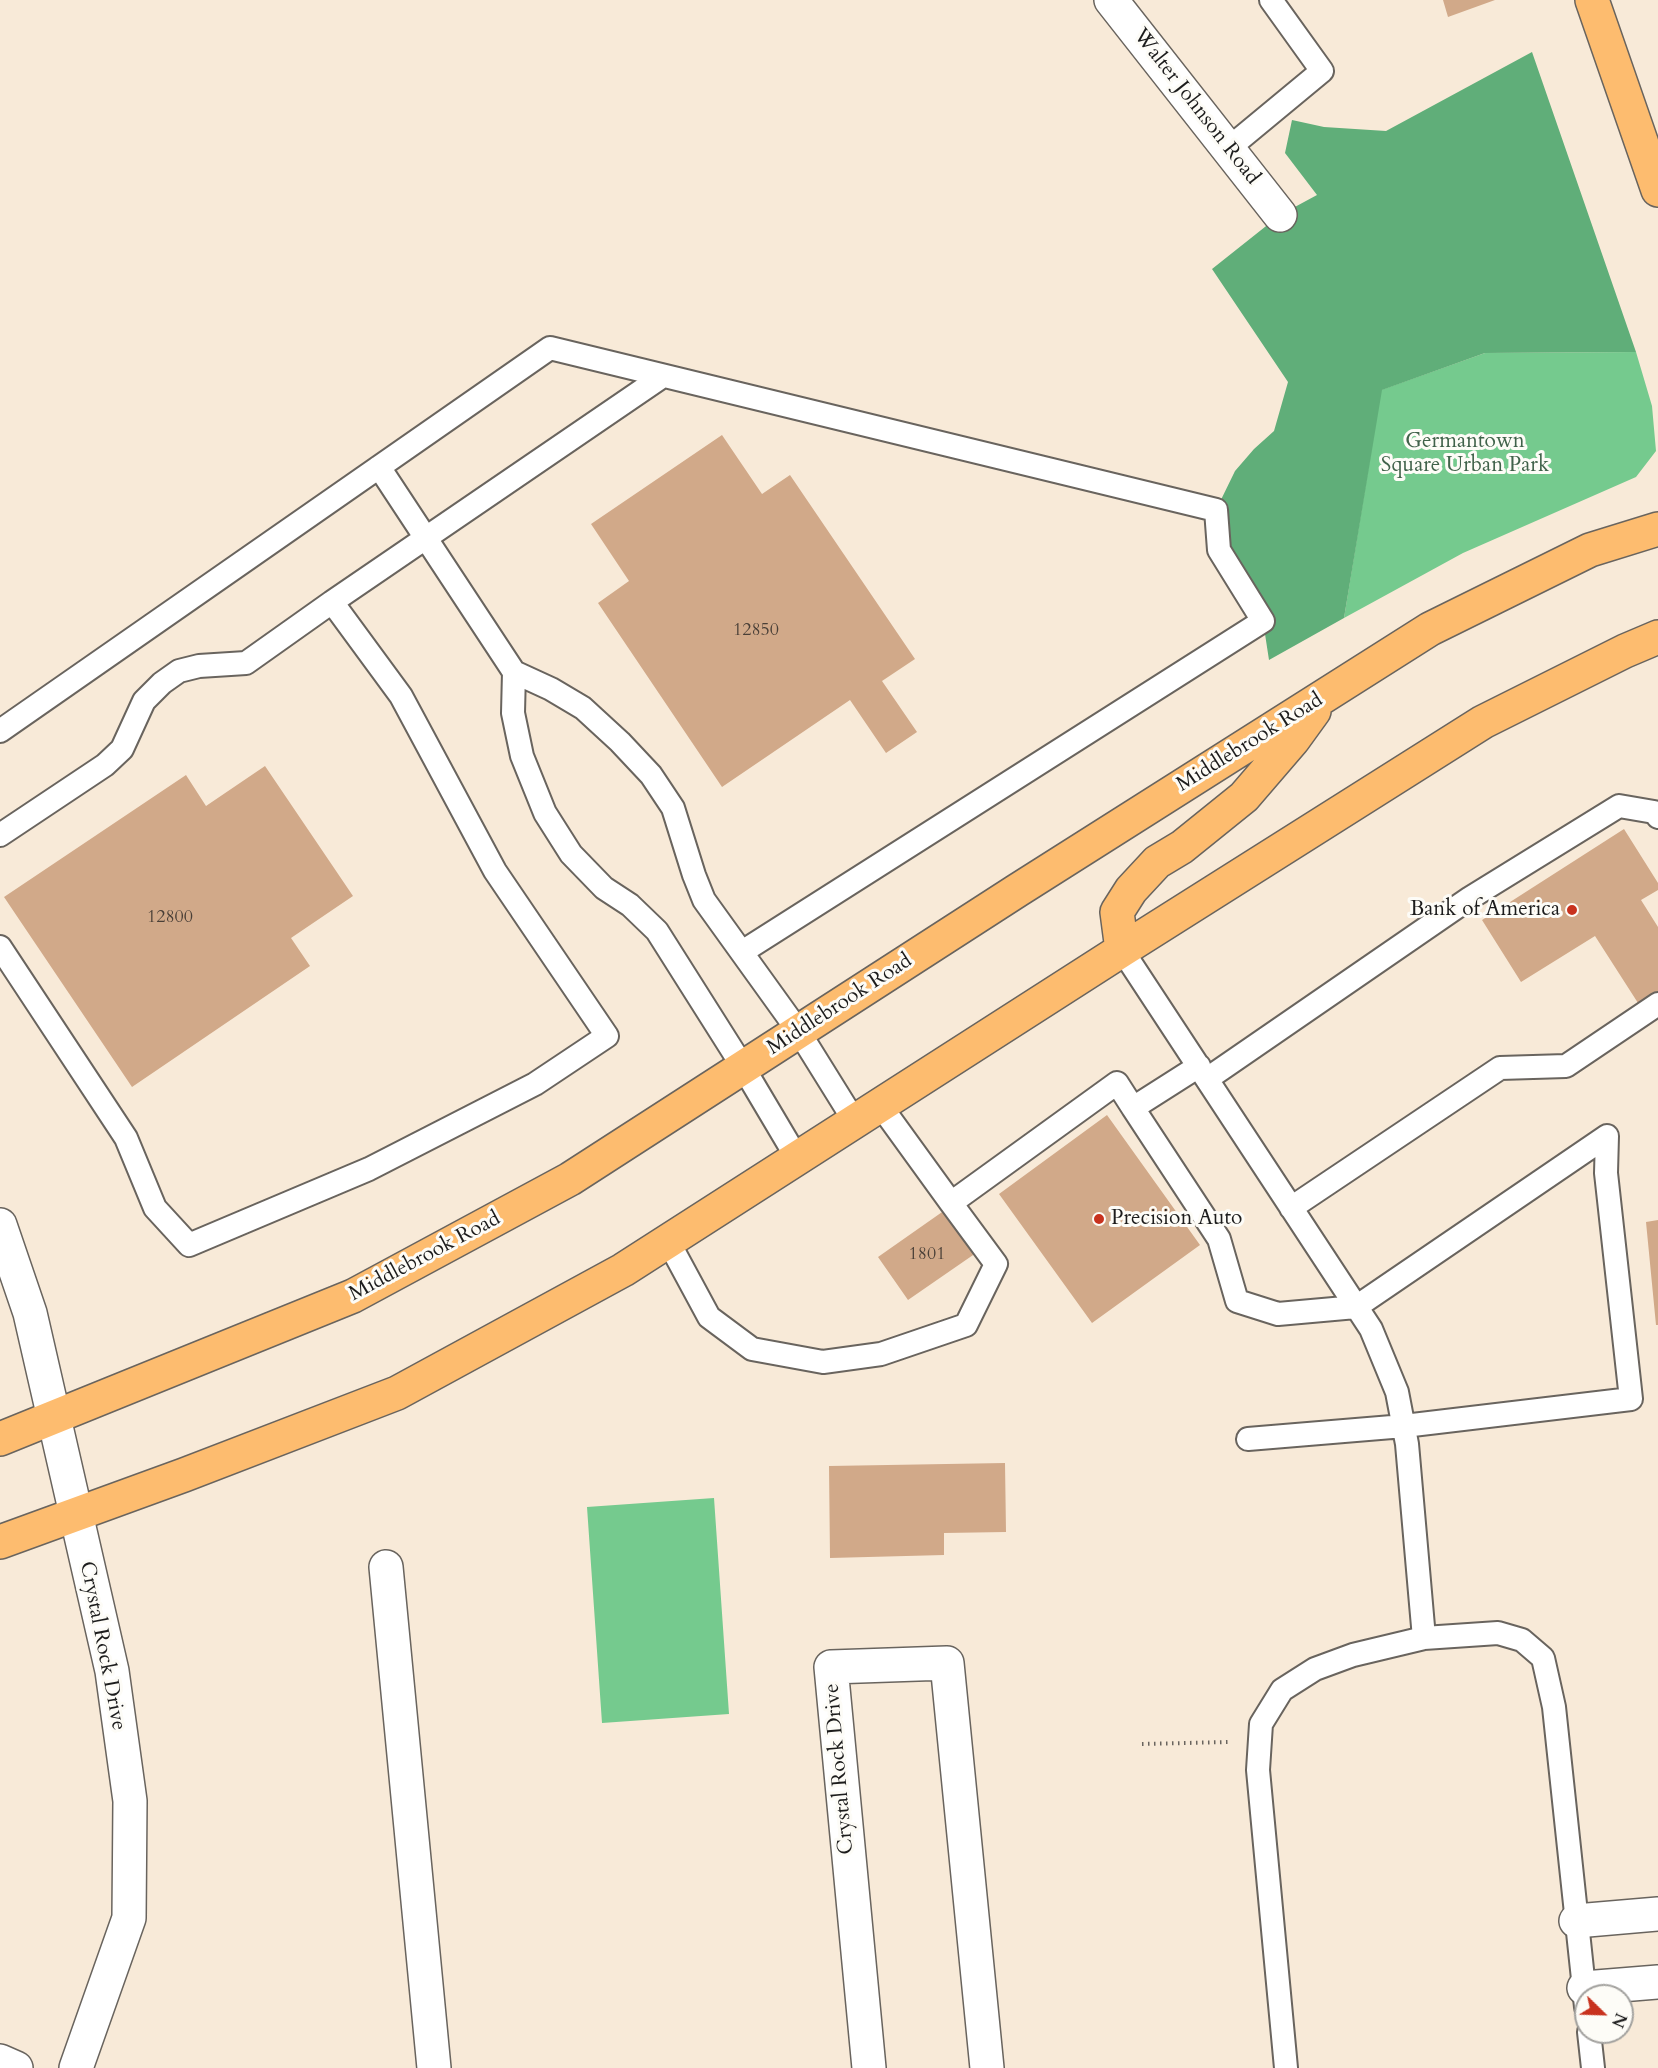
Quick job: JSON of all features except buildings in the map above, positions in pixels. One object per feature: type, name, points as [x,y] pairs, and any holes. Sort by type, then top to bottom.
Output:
[{"type":"main road","points":[[1592,0],[1658,190]]},
{"type":"main road","name":"Middlebrook Road","points":[[0,1439],[353,1296],[570,1179],[1323,697],[1441,624],[1590,550],[1658,529]]},
{"type":"main road","points":[[0,1542],[75,1516],[397,1393],[623,1270],[1483,722],[1625,651],[1658,637]]},
{"type":"main road","points":[[1122,950],[1117,912],[1131,890],[1157,862],[1182,847],[1244,797],[1293,740],[1323,697]]},
{"type":"street","name":"Walter Johnson Road","points":[[1112,0],[1280,215]]},
{"type":"street","name":"Crystal Rock Drive","points":[[0,1225],[30,1313],[112,1671],[130,1801],[129,1918],[76,2068]]},
{"type":"street","points":[[386,1568],[434,2068]]},
{"type":"street","name":"Crystal Rock Drive","points":[[869,2068],[831,1667],[946,1663],[987,2068]]},
{"type":"street","points":[[1576,1921],[1658,1914]]},
{"type":"street","points":[[1634,1987],[1658,1982]]},
{"type":"street","points":[[0,2061],[16,2068]]},
{"type":"lane","points":[[1229,148],[1322,70],[1271,0]]},
{"type":"lane","points":[[0,731],[550,348],[1216,510],[1219,550],[1263,621],[742,952]]},
{"type":"lane","points":[[0,836],[105,765],[122,749],[144,701],[162,683],[179,671],[199,666],[246,663],[663,376]]},
{"type":"lane","points":[[379,467],[514,672],[551,689],[583,708],[620,742],[651,776],[673,808],[704,900],[799,1032],[867,1113],[951,1203],[996,1264],[966,1325],[881,1354],[823,1362],[752,1349],[709,1317],[668,1241]]},
{"type":"lane","points":[[0,947],[126,1138],[155,1209],[189,1245],[369,1169],[536,1084],[607,1036],[495,871],[401,696],[332,602]]},
{"type":"lane","points":[[514,672],[513,713],[522,756],[545,813],[571,854],[604,888],[630,905],[657,931],[743,1067],[797,1158]]},
{"type":"lane","points":[[1133,1108],[1203,1073],[1470,898],[1619,806],[1654,812],[1658,817]]},
{"type":"lane","points":[[1122,950],[1371,1329],[1397,1392],[1404,1426],[1424,1638]]},
{"type":"lane","points":[[1292,1208],[1500,1068],[1566,1066],[1658,1004]]},
{"type":"lane","points":[[951,1203],[1117,1083],[1219,1239],[1237,1301],[1278,1314],[1356,1307],[1608,1136],[1606,1173],[1631,1399],[1404,1426],[1248,1439]]},
{"type":"lane","points":[[1286,2068],[1258,1770],[1261,1724],[1282,1690],[1315,1669],[1353,1655],[1424,1638],[1498,1633],[1522,1640],[1543,1658],[1554,1707],[1583,1984]]},
{"type":"lane","points":[[1590,2044],[1593,2068]]},
{"type":"path","points":[[1142,1744],[1260,1741]]},
{"type":"green space","points":[[1532,52],[1636,352],[1485,353],[1382,390],[1344,618],[1269,660],[1263,621],[1219,550],[1216,510],[1235,471],[1274,431],[1288,382],[1212,269],[1280,215],[1317,195],[1285,153],[1292,120],[1324,127],[1386,131]]},
{"type":"green space","name":"Germantown Square Urban Park","points":[[1636,352],[1652,406],[1656,451],[1636,477],[1463,553],[1344,618],[1381,390],[1485,353]]},
{"type":"green space","points":[[714,1498],[729,1714],[602,1723],[587,1507]]},
{"type":"place","name":"Bank of America","points":[[1572,910]]},
{"type":"place","name":"Precision Auto","points":[[1099,1219]]}]
